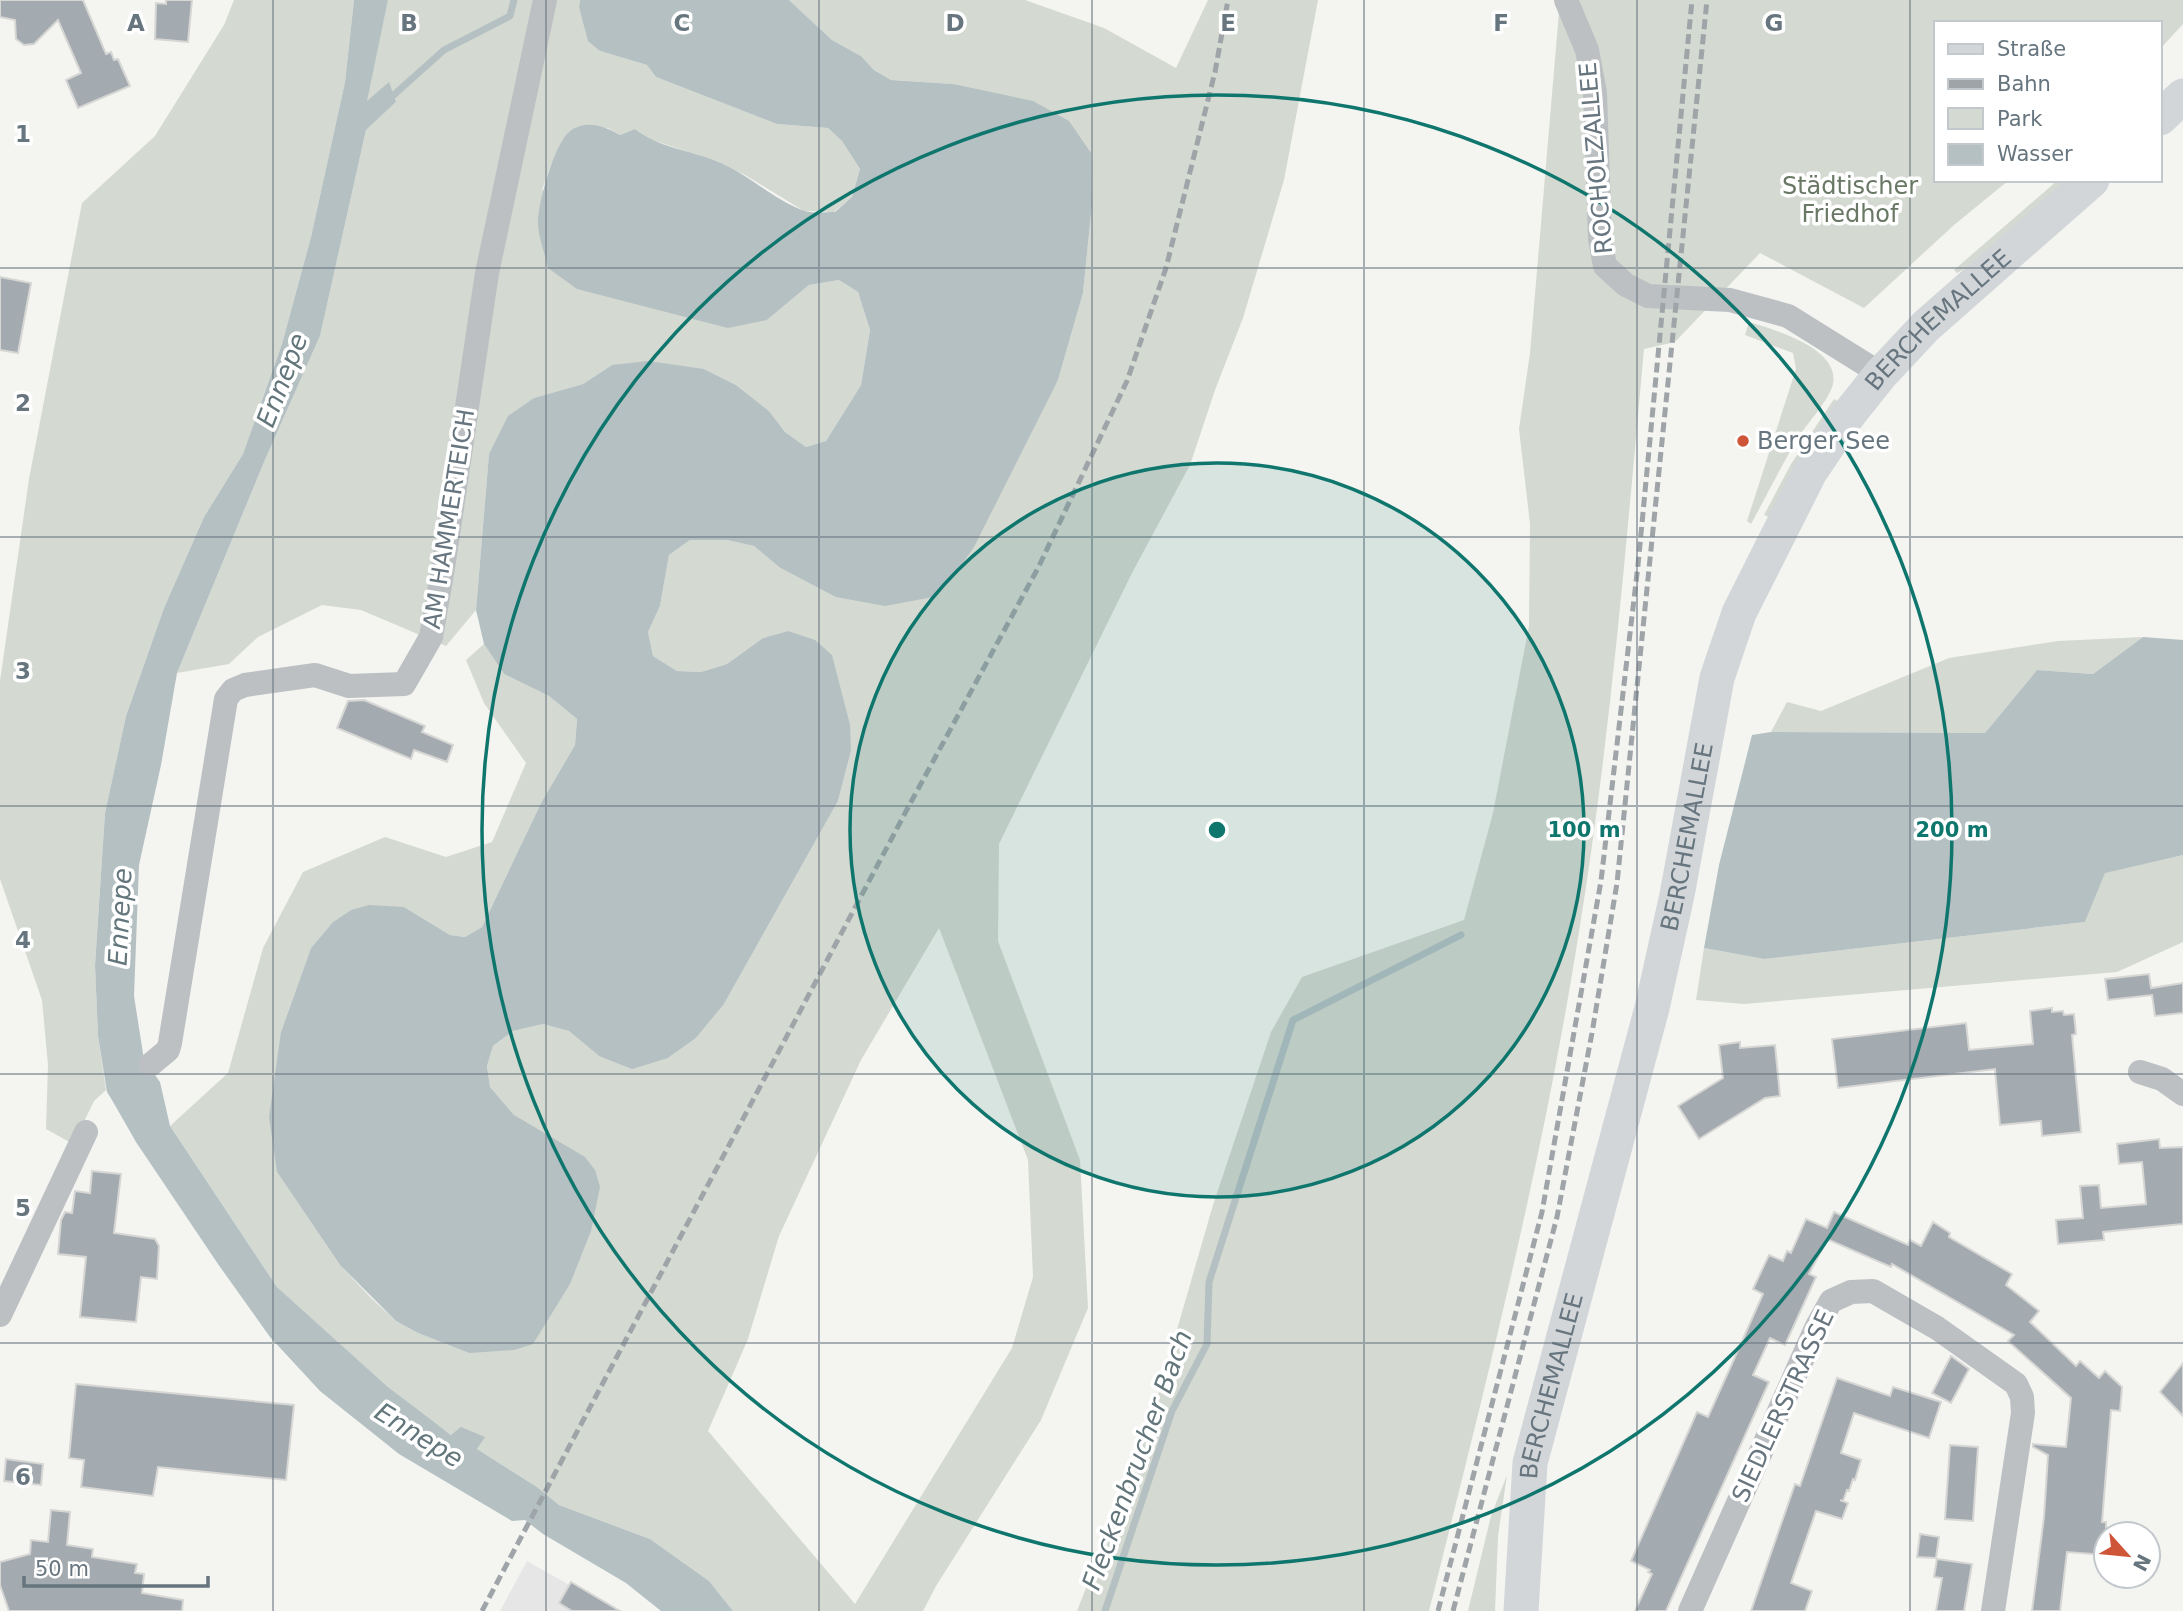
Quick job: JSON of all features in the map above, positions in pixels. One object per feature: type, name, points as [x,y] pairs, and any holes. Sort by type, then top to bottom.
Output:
[{"type":"street","name":"AM HAMMERTEICH","points":[[150,1065],[168,1050],[170,1043],[226,699],[233,690],[245,685],[315,675],[349,686],[404,684],[431,636],[487,273],[545,0]]},
{"type":"street","name":"ROCHOLZALLEE","points":[[1566,0],[1587,50],[1595,93],[1600,239],[1605,266],[1626,285],[1648,296],[1730,300],[1788,316],[1881,374]]},
{"type":"street","points":[[2162,116],[2183,96]]},
{"type":"street","name":"BERCHEMALLEE","points":[[1521,1611],[1530,1463],[1652,1008],[1677,895],[1717,678],[1739,613],[1810,472],[1849,414],[1881,374],[1926,326],[2090,182]]},
{"type":"street","points":[[2140,1072],[2162,1079],[2183,1094]]},
{"type":"street","points":[[0,1314],[86,1132]]},
{"type":"street","name":"SIEDLERSTRASSE","points":[[1690,1611],[1811,1338],[1831,1301],[1851,1292],[1873,1291],[1937,1328],[2016,1384],[2022,1397],[2023,1413],[1993,1611]]},
{"type":"shaded area","points":[[527,1561],[615,1611],[500,1611]]},
{"type":"green space","points":[[234,0],[354,0],[345,82],[311,237],[282,344],[243,454],[204,517],[164,608],[126,716],[105,813],[95,965],[98,1036],[106,1090],[94,1101],[73,1144],[46,1129],[48,1065],[42,1000],[0,879],[0,681],[29,479],[82,203],[155,136],[224,25]]},
{"type":"green space","points":[[388,0],[580,0],[579,7],[600,51],[647,65],[656,77],[777,124],[828,128],[842,141],[860,169],[852,197],[834,212],[804,211],[745,175],[716,161],[646,138],[635,129],[620,135],[608,128],[569,133],[551,165],[542,190],[767,320],[809,285],[839,280],[858,292],[870,330],[861,385],[826,441],[806,447],[785,432],[769,411],[736,385],[704,369],[612,365],[583,384],[534,398],[489,454],[476,610],[446,646],[361,610],[322,605],[258,637],[229,664],[177,673],[264,462],[320,336],[366,130],[396,102],[366,102]]},
{"type":"green space","points":[[789,0],[1025,0],[1104,28],[1176,68],[1208,0],[1318,0],[1284,180],[1243,318],[1190,465],[1132,573],[999,844],[998,941],[1080,1160],[1088,1308],[1041,1420],[923,1611],[733,1611],[709,1581],[650,1539],[559,1505],[537,1487],[477,1449],[484,1437],[452,1435],[388,1387],[277,1287],[170,1126],[228,1073],[263,948],[303,872],[385,837],[446,857],[492,842],[526,763],[484,703],[466,660],[484,644],[504,674],[549,696],[577,719],[575,745],[541,803],[482,927],[465,937],[450,935],[404,907],[351,910],[333,922],[311,948],[281,1032],[277,1172],[340,1265],[371,1298],[396,1321],[418,1333],[469,1353],[533,1128],[514,1115],[490,1087],[487,1066],[493,1046],[513,1031],[543,1024],[569,1031],[599,1056],[668,1058],[696,1038],[724,1004],[838,801],[851,751],[788,631],[763,638],[727,664],[701,672],[677,671],[653,656],[648,632],[660,606],[669,555],[690,540],[727,540],[754,546],[779,567],[1028,435],[1058,380],[1083,293],[1092,204],[1091,153],[953,84],[891,80],[874,70],[861,56],[832,40]],"holes":[[[939,928],[1028,1160],[1033,1277],[1012,1348],[855,1604],[708,1431],[748,1339],[779,1236],[861,1060]]]},
{"type":"green space","name":"Städtischer Friedhof","points":[[1560,0],[2183,0],[2183,24],[2162,47],[2162,21],[1934,21],[1934,182],[2007,182],[1954,225],[1864,308],[1760,253],[1675,342],[1644,349],[1608,718],[1589,865],[1564,1023],[1511,1276],[1429,1611],[1077,1611],[1148,1430],[1213,1205],[1271,1032],[1302,977],[1464,920],[1493,813],[1529,626],[1530,524],[1519,429],[1530,353]]},
{"type":"green space","points":[[2056,182],[2065,182],[1966,268],[1957,273],[1954,270]]},
{"type":"green space","points":[[1749,322],[1803,342],[1816,351],[1826,360],[1832,371],[1833,384],[1827,398],[1792,449],[1751,524],[1747,521],[1796,369],[1793,353],[1745,335]]},
{"type":"green space","points":[[1834,399],[1839,402],[1769,517],[1764,515],[1791,464]]},
{"type":"green space","points":[[2143,637],[2093,674],[2037,670],[1985,733],[1771,732],[1787,702],[1821,711],[1949,658],[2058,641]]},
{"type":"green space","points":[[2183,855],[2183,942],[2117,972],[1744,1004],[1696,1000],[1704,948],[1764,959],[2085,922],[2105,872]]},
{"type":"green space","points":[[1507,1475],[1498,1536],[1495,1611],[1468,1611],[1491,1516]]},
{"type":"water","name":"Ennepe","points":[[354,0],[388,0],[367,101],[389,82],[396,102],[366,130],[320,336],[264,462],[177,673],[161,765],[139,865],[134,996],[144,1060],[160,1082],[170,1126],[277,1287],[388,1387],[451,1435],[461,1427],[485,1437],[477,1449],[537,1487],[559,1505],[650,1539],[709,1581],[733,1611],[661,1611],[626,1583],[543,1534],[525,1520],[512,1521],[399,1454],[320,1391],[270,1337],[136,1142],[107,1092],[98,1036],[95,965],[105,813],[126,716],[164,608],[204,517],[243,454],[282,344],[311,237],[345,82]]},
{"type":"water","points":[[580,0],[789,0],[832,40],[861,56],[874,70],[891,80],[953,84],[1033,101],[1069,121],[1091,153],[1092,204],[1083,293],[1058,380],[974,547],[951,580],[933,597],[885,606],[836,597],[779,567],[754,546],[727,540],[690,540],[669,555],[660,606],[648,632],[653,656],[677,671],[701,672],[727,664],[763,638],[788,631],[815,640],[832,655],[850,725],[851,751],[838,801],[724,1004],[696,1038],[668,1058],[632,1069],[599,1056],[569,1031],[543,1024],[513,1031],[493,1046],[487,1066],[490,1087],[514,1115],[585,1157],[595,1170],[600,1187],[591,1231],[570,1284],[533,1344],[514,1350],[469,1353],[418,1333],[396,1321],[340,1265],[277,1172],[269,1117],[281,1032],[311,948],[333,922],[351,910],[369,905],[404,907],[450,935],[465,937],[482,927],[541,803],[575,745],[577,719],[549,696],[504,674],[484,644],[476,610],[489,454],[508,416],[534,398],[583,384],[612,365],[648,361],[704,369],[736,385],[769,411],[785,432],[806,447],[826,441],[861,385],[870,330],[858,292],[839,280],[809,285],[767,320],[728,328],[577,289],[548,268],[538,225],[543,190],[563,139],[569,132],[581,126],[601,127],[620,135],[635,129],[663,144],[727,166],[780,199],[810,212],[835,212],[852,197],[860,169],[842,141],[828,128],[777,124],[656,77],[647,65],[600,51],[588,41],[579,7]]},
{"type":"water","points":[[2143,637],[2183,640],[2183,855],[2105,873],[2085,922],[1764,959],[1704,948],[1719,865],[1752,735],[1771,732],[1985,733],[2037,670],[2093,674]]},
{"type":"building","points":[[0,0],[83,0],[106,54],[111,52],[114,60],[118,59],[130,86],[78,108],[66,80],[81,73],[58,20],[34,44],[24,45],[16,39],[15,20],[0,17]]},
{"type":"building","points":[[166,0],[192,0],[188,42],[155,39],[156,3],[166,4]]},
{"type":"building","points":[[0,277],[31,283],[18,353],[0,350]]},
{"type":"building","points":[[364,700],[425,726],[422,732],[453,745],[447,762],[414,750],[411,759],[337,728],[348,701]]},
{"type":"building","points":[[2149,974],[2151,988],[2183,983],[2183,1013],[2155,1016],[2152,995],[2108,1000],[2105,979]]},
{"type":"building","points":[[2052,1008],[2052,1012],[2074,1014],[2076,1034],[2072,1035],[2081,1132],[2042,1136],[2041,1121],[2000,1125],[1995,1069],[1838,1088],[1832,1039],[1966,1023],[1969,1050],[2033,1044],[2030,1011]]},
{"type":"building","points":[[1740,1042],[1740,1048],[1775,1045],[1780,1096],[1765,1098],[1699,1139],[1678,1106],[1723,1078],[1719,1045]]},
{"type":"building","points":[[2159,1139],[2160,1148],[2183,1147],[2183,1224],[2103,1232],[2104,1240],[2058,1244],[2056,1220],[2083,1218],[2080,1186],[2099,1185],[2101,1208],[2146,1204],[2142,1162],[2119,1164],[2117,1144]]},
{"type":"building","points":[[92,1171],[121,1174],[114,1233],[155,1239],[159,1246],[157,1279],[141,1277],[136,1322],[80,1317],[86,1257],[58,1254],[61,1220],[65,1212],[72,1213],[75,1191],[90,1193]]},
{"type":"building","points":[[1834,1212],[1908,1245],[1910,1240],[1921,1246],[1933,1222],[1950,1233],[1949,1237],[2012,1274],[2006,1285],[2039,1311],[2030,1322],[2076,1366],[2080,1361],[2099,1378],[2105,1371],[2122,1387],[2120,1411],[2111,1410],[2102,1520],[2092,1520],[2092,1554],[2067,1552],[2060,1611],[2032,1611],[2044,1517],[2048,1455],[2033,1447],[2033,1444],[2066,1447],[2071,1398],[2008,1341],[2014,1335],[1892,1264],[1891,1267],[1827,1239],[1809,1274],[1816,1277],[1785,1345],[1770,1338],[1753,1375],[1769,1382],[1666,1611],[1635,1611],[1652,1574],[1648,1572],[1650,1570],[1631,1561],[1697,1412],[1708,1417],[1763,1294],[1753,1289],[1769,1255],[1783,1261],[1787,1251],[1791,1253],[1806,1219],[1827,1228]]},
{"type":"building","points":[[1951,1356],[1969,1369],[1951,1403],[1932,1393]]},
{"type":"building","points":[[2183,1363],[2183,1416],[2160,1392]]},
{"type":"building","points":[[1837,1378],[1890,1396],[1893,1387],[1941,1402],[1929,1438],[1854,1413],[1841,1453],[1861,1460],[1855,1480],[1853,1479],[1843,1501],[1840,1500],[1848,1503],[1842,1519],[1816,1511],[1791,1583],[1812,1591],[1805,1611],[1751,1611],[1795,1484],[1800,1486]]},
{"type":"building","points":[[76,1384],[294,1405],[286,1480],[158,1467],[153,1496],[81,1487],[84,1460],[69,1458]]},
{"type":"building","points":[[1950,1445],[1978,1447],[1973,1521],[1945,1519]]},
{"type":"building","points":[[6,1459],[43,1464],[41,1485],[4,1481]]},
{"type":"building","points":[[51,1510],[70,1512],[67,1545],[93,1549],[92,1557],[137,1564],[135,1573],[144,1574],[142,1593],[183,1600],[182,1611],[9,1611],[0,1585],[0,1562],[30,1554],[31,1540],[48,1542]]},
{"type":"building","points":[[1920,1534],[1939,1537],[1936,1558],[1917,1557]]},
{"type":"building","points":[[1937,1559],[1972,1564],[1964,1611],[1936,1611],[1942,1578],[1934,1577]]},
{"type":"building","points":[[571,1582],[620,1611],[572,1611],[559,1603]]},
{"type":"waterway","points":[[387,101],[444,50],[510,16],[514,0]]},
{"type":"waterway","name":"Fleckenbrucher Bach","points":[[1105,1611],[1172,1411],[1207,1344],[1209,1282],[1293,1020],[1461,935]]},
{"type":"railway","points":[[482,1611],[1038,568],[1127,381],[1166,268],[1215,72],[1228,0]]},
{"type":"railway","points":[[1438,1611],[1542,1212],[1601,881],[1638,565],[1692,0]]},
{"type":"railway","points":[[1453,1611],[1557,1217],[1617,883],[1707,0]]},
{"type":"place","name":"Berger See","points":[[1743,441]]}]
